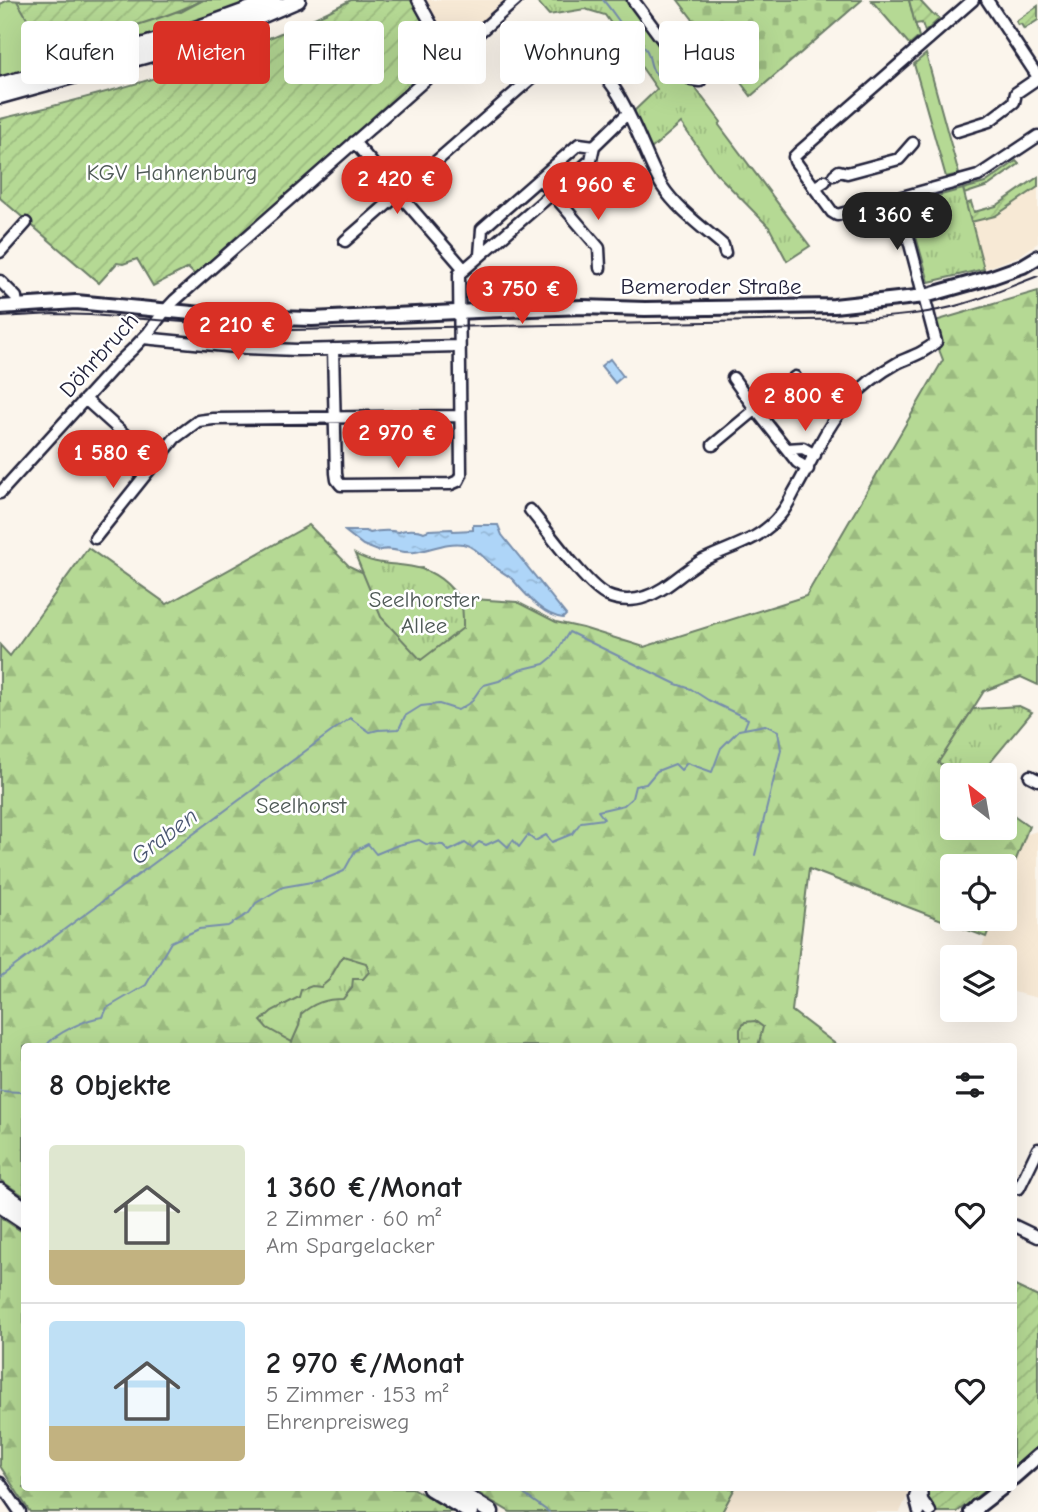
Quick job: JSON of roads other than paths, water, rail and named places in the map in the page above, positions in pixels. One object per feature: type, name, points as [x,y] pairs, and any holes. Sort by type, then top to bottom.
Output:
[{"type":"highway","points":[[0,85],[181,34],[238,15],[272,0]]},
{"type":"highway","points":[[0,96],[184,45],[298,0]]},
{"type":"highway","points":[[0,1191],[21,1206]]},
{"type":"highway","points":[[0,1205],[21,1219]]},
{"type":"highway","points":[[435,1491],[470,1512]]},
{"type":"highway","points":[[457,1491],[491,1512]]},
{"type":"main road","name":"Bemeroder Straße","points":[[0,307],[76,302],[234,317],[312,320],[583,307],[645,309],[834,306],[925,296],[992,277],[1023,266],[1038,257]]},
{"type":"main road","points":[[1017,1474],[1038,1456]]},
{"type":"main road","points":[[974,1510],[998,1491]]},
{"type":"street","points":[[418,0],[429,21]]},
{"type":"street","name":"Döhrbruch","points":[[486,26],[516,0]]},
{"type":"street","points":[[633,0],[659,35]]},
{"type":"street","points":[[973,0],[796,155],[794,160],[835,215],[978,176],[1038,136]]},
{"type":"street","points":[[957,131],[989,121],[1006,110],[1014,102],[1016,93],[1038,78],[987,0]]},
{"type":"street","points":[[345,241],[543,68],[558,59],[578,59],[603,75],[615,90],[662,186],[676,203],[723,245],[725,253]]},
{"type":"street","name":"Döhrbruch","points":[[0,493],[143,338],[163,311],[420,84]]},
{"type":"street","points":[[333,349],[336,473],[341,485],[451,484],[458,481],[461,475],[459,274],[592,160],[594,146],[628,113]]},
{"type":"street","points":[[354,142],[464,269]]},
{"type":"street","points":[[814,188],[839,172],[847,173],[899,159],[913,143]]},
{"type":"street","points":[[480,256],[482,229],[579,144],[594,146]]},
{"type":"street","points":[[540,179],[599,247],[600,268]]},
{"type":"street","points":[[530,510],[586,579],[607,596],[618,599],[644,598],[696,564],[750,541],[767,529],[781,515],[839,412],[861,389],[889,368],[927,351],[936,342],[898,199]]},
{"type":"street","points":[[0,252],[26,223]]},
{"type":"street","points":[[0,281],[16,298],[17,306]]},
{"type":"street","points":[[143,338],[297,350],[459,346]]},
{"type":"street","points":[[713,445],[795,377]]},
{"type":"street","points":[[733,379],[797,462],[807,469]]},
{"type":"street","points":[[85,399],[155,462]]},
{"type":"street","points":[[95,538],[175,438],[198,421],[460,416]]},
{"type":"street","points":[[787,449],[803,448],[815,455]]},
{"type":"street","points":[[1017,1188],[1038,1149]]},
{"type":"street","points":[[1017,1227],[1038,1237]]},
{"type":"street","points":[[0,1483],[20,1512]]},
{"type":"street","points":[[918,1491],[915,1497],[919,1512]]},
{"type":"street","points":[[920,1491],[922,1500],[930,1512]]},
{"type":"water","points":[[610,359],[623,376],[615,383],[601,366]]},
{"type":"water","points":[[473,525],[498,525],[502,535],[566,615],[563,618],[541,608],[512,579],[467,545],[457,543],[415,552],[386,549],[378,551],[363,545],[345,531],[453,531],[473,530]]},
{"type":"waterway","points":[[603,0],[627,31],[645,48],[653,70],[659,76]]},
{"type":"waterway","name":"Graben","points":[[0,977],[350,718],[370,732],[399,729],[405,716],[421,706],[439,704],[458,710],[471,702],[484,685],[499,681],[519,670],[544,664],[554,656],[569,632],[748,719],[744,729]]},
{"type":"waterway","points":[[48,1043],[72,1027],[103,1017],[107,1008],[146,985],[171,942],[199,929],[228,926],[249,913],[256,903],[283,887],[323,880],[344,871],[355,851],[368,844],[376,854],[419,840],[426,844],[443,845],[449,851],[465,843],[472,848],[479,842],[486,845],[499,839],[508,847],[513,840],[519,847],[528,835],[535,841],[546,835],[552,842],[572,834],[581,822],[604,819],[598,811],[624,805],[632,798],[635,786],[646,784],[657,771],[675,764],[681,770],[687,763],[712,772],[721,748],[739,730],[765,725],[778,731],[781,750],[755,855]]},
{"type":"waterway","points":[[0,1091],[21,1092]]},
{"type":"waterway","points":[[519,1491],[549,1512]]},
{"type":"tram line","points":[[0,317],[90,315],[292,330],[857,319],[952,307],[1038,276]]},
{"type":"park label","name":"KGV Hahnenburg","points":[[172,172]]},
{"type":"park label","name":"Seelhorster Allee","points":[[424,612]]},
{"type":"park label","name":"Seelhorst","points":[[301,805]]}]
